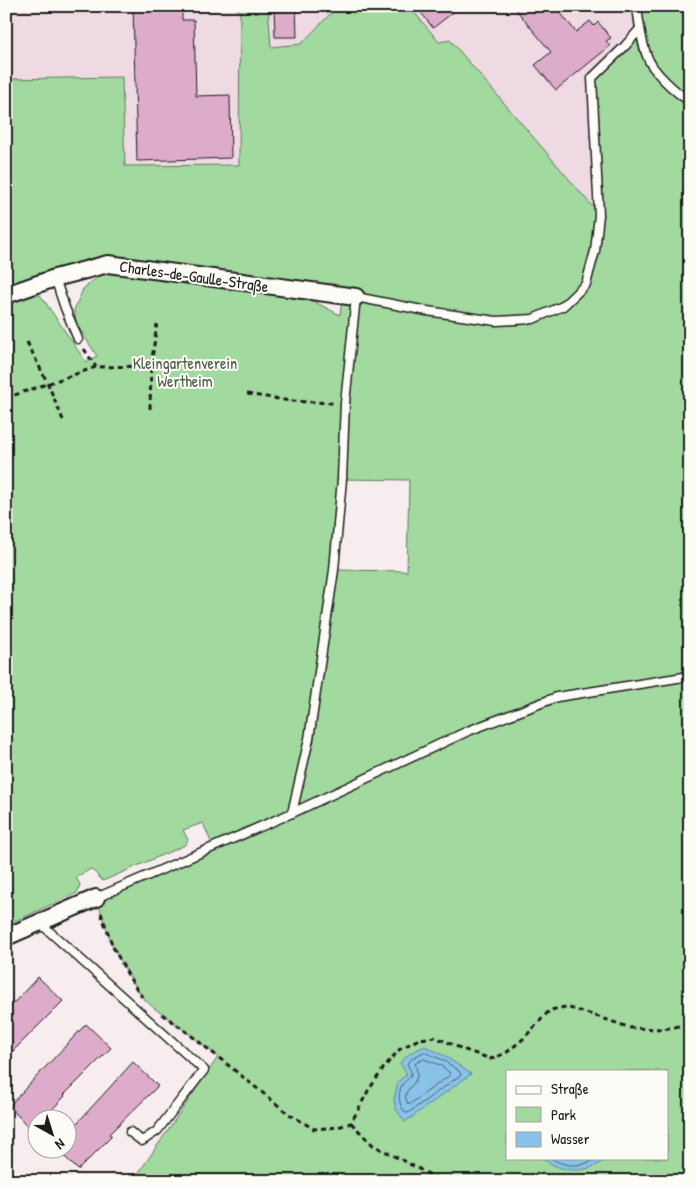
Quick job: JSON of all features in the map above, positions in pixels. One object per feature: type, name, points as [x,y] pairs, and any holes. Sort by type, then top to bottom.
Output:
[{"type":"street","name":"Charles-de-Gaulle-Straße","points":[[6,295],[55,278],[108,264],[356,297]]},
{"type":"street","points":[[6,937],[96,898]]},
{"type":"lane","points":[[637,6],[647,58],[662,77],[683,97],[690,101]]},
{"type":"lane","points":[[292,813],[309,739],[334,570],[342,479],[344,403],[356,297],[427,311],[496,321],[533,319],[563,306],[586,284],[595,251],[599,215],[592,78],[640,29]]},
{"type":"lane","points":[[55,278],[78,340]]},
{"type":"lane","points":[[96,898],[292,813],[468,731],[557,697],[690,676]]},
{"type":"lane","points":[[40,923],[204,1070],[157,1131],[142,1141],[130,1132]]},
{"type":"path","points":[[150,409],[151,366],[157,324]]},
{"type":"path","points":[[78,340],[96,367]]},
{"type":"path","points":[[27,342],[63,420]]},
{"type":"path","points":[[6,398],[96,367],[151,366]]},
{"type":"path","points":[[247,394],[291,401],[344,403]]},
{"type":"path","points":[[96,898],[113,947],[143,998]]},
{"type":"path","points":[[160,1013],[290,1114],[314,1129],[338,1127],[351,1123],[368,1091],[385,1066],[400,1049],[419,1039],[435,1037],[491,1059],[506,1053],[523,1039],[550,1010],[566,1007],[631,1028],[663,1029],[690,1024]]},
{"type":"path","points":[[351,1123],[373,1144],[442,1181]]},
{"type":"shaded area","points":[[6,6],[230,6],[240,10],[239,165],[125,166],[122,77],[6,79]]},
{"type":"shaded area","points":[[268,6],[338,6],[301,44],[271,47]]},
{"type":"shaded area","points":[[409,6],[637,6],[640,29],[599,215],[450,40],[439,42]]},
{"type":"green space","name":"Kleingartenverein Wertheim","points":[[230,6],[268,6],[271,47],[301,44],[338,6],[409,6],[439,42],[450,40],[599,214],[592,78],[640,29],[637,6],[690,6],[690,1181],[133,1181],[218,1057],[143,998],[113,947],[96,898],[213,847],[203,823],[183,830],[188,840],[185,845],[103,881],[91,869],[76,877],[80,885],[77,893],[6,925],[6,302],[32,293],[41,296],[86,362],[97,356],[77,325],[74,310],[83,289],[101,274],[117,270],[313,301],[340,315],[342,296],[108,264],[6,295],[6,79],[122,77],[125,166],[239,165],[240,11]],"holes":[[[342,479],[409,480],[407,571],[334,570]]]},
{"type":"water","points":[[425,1046],[445,1056],[471,1074],[405,1122],[396,1109],[394,1099],[398,1082],[407,1074],[400,1063],[410,1053]]},
{"type":"water","points":[[545,1160],[604,1160],[592,1167],[574,1170]]},
{"type":"building","points":[[133,6],[182,6],[182,20],[194,20],[196,96],[230,95],[231,158],[137,161]]},
{"type":"building","points":[[274,6],[296,6],[297,37],[275,37]]},
{"type":"building","points":[[416,6],[461,6],[433,28]]},
{"type":"building","points":[[513,6],[555,6],[576,32],[590,21],[594,26],[598,22],[611,38],[606,41],[610,46],[556,90],[535,65],[551,52]]},
{"type":"building","points":[[38,977],[63,1001],[6,1058],[6,1011]]},
{"type":"building","points":[[86,1024],[111,1048],[52,1110],[28,1110],[28,1127],[9,1106]]},
{"type":"building","points":[[133,1062],[158,1086],[109,1134],[112,1136],[78,1170],[68,1160],[78,1160],[78,1122]]}]
